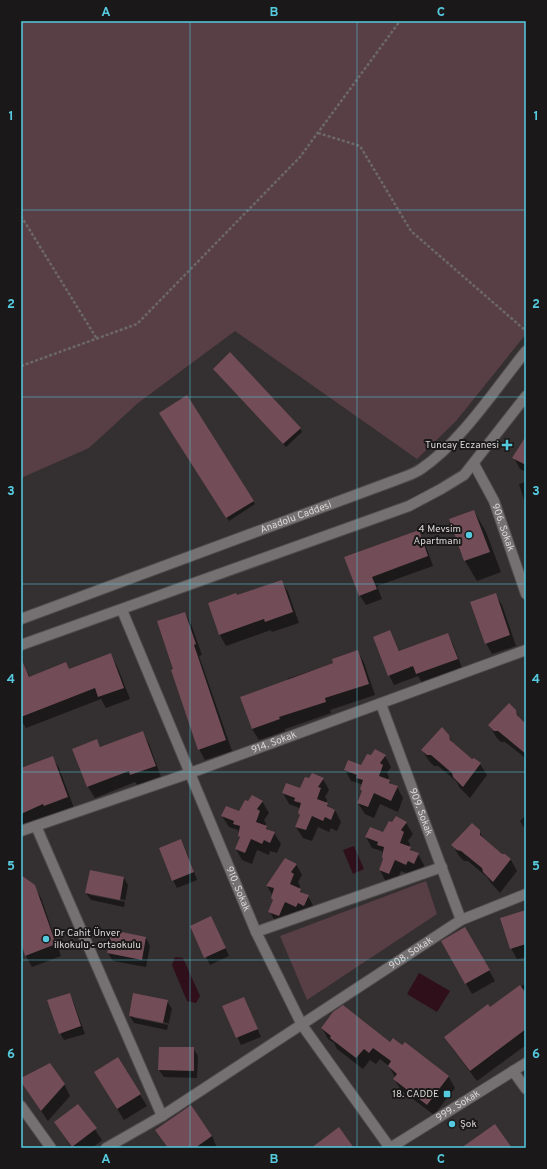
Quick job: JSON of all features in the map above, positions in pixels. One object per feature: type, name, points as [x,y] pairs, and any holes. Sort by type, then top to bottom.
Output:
[{"type":"street","name":"Anadolu Caddesi","points":[[21,619],[420,470],[439,455],[466,427],[526,351]]},
{"type":"street","points":[[21,645],[409,506],[441,490],[464,475],[526,396]]},
{"type":"street","name":"906. Sokak","points":[[474,464],[494,501],[526,594]]},
{"type":"street","name":"910. Sokak","points":[[122,610],[256,932],[302,1025],[390,1148]]},
{"type":"street","name":"914. Sokak","points":[[21,831],[190,774],[526,650]]},
{"type":"street","name":"909. Sokak","points":[[381,704],[462,920]]},
{"type":"street","points":[[36,826],[162,1116]]},
{"type":"street","points":[[256,932],[442,867]]},
{"type":"street","name":"908. Sokak","points":[[106,1148],[162,1116],[462,920],[526,894]]},
{"type":"street","name":"999. Sokak","points":[[390,1148],[526,1063]]},
{"type":"street","points":[[513,1071],[526,1089]]},
{"type":"street","points":[[21,1106],[51,1148]]},
{"type":"path","points":[[21,366],[137,324],[300,157],[400,21]]},
{"type":"path","points":[[318,133],[360,146],[411,231],[526,331]]},
{"type":"path","points":[[21,216],[97,339]]},
{"type":"shaded area","points":[[21,21],[526,21],[526,334],[456,421],[417,459],[235,331],[138,403],[89,448],[21,478]]},
{"type":"shaded area","points":[[354,846],[364,869],[353,874],[343,850]]},
{"type":"shaded area","points":[[426,881],[437,914],[307,1000],[280,936]]},
{"type":"shaded area","points":[[175,957],[183,958],[200,996],[196,1003],[187,1001],[172,965]]},
{"type":"shaded area","points":[[419,973],[450,991],[437,1012],[407,994]]},
{"type":"building","points":[[230,352],[301,428],[283,444],[213,369]]},
{"type":"building","points":[[187,395],[254,501],[226,518],[159,413]]},
{"type":"building","points":[[526,436],[526,465],[512,458]]},
{"type":"building","name":"4 Mevsim Apartmanı","points":[[474,510],[490,552],[464,561],[449,519]]},
{"type":"building","points":[[419,530],[428,556],[372,577],[377,589],[359,596],[344,557]]},
{"type":"building","points":[[282,580],[293,612],[265,622],[264,619],[219,635],[208,603],[236,593],[237,595]]},
{"type":"building","points":[[496,593],[510,635],[485,644],[470,602]]},
{"type":"building","points":[[185,612],[196,644],[194,645],[226,740],[198,750],[171,670],[173,669],[157,621]]},
{"type":"building","points":[[390,630],[399,651],[448,633],[458,659],[416,674],[413,666],[388,676],[373,637]]},
{"type":"building","points":[[358,650],[369,684],[325,698],[326,702],[279,717],[280,719],[252,729],[240,697],[333,663],[332,659]]},
{"type":"building","points":[[111,653],[124,688],[98,697],[95,688],[21,717],[21,658],[29,677],[66,662],[69,669]]},
{"type":"building","points":[[509,703],[516,710],[517,715],[526,724],[526,754],[498,731],[494,731],[488,725]]},
{"type":"building","points":[[442,727],[449,735],[450,740],[472,759],[474,758],[481,763],[463,787],[453,777],[452,773],[431,755],[427,755],[421,750]]},
{"type":"building","points":[[143,731],[156,766],[130,775],[129,771],[87,787],[72,749],[97,739],[100,747]]},
{"type":"building","points":[[375,749],[386,755],[380,763],[383,765],[379,776],[390,780],[389,783],[398,786],[391,801],[374,793],[368,807],[357,803],[362,791],[360,789],[363,780],[356,778],[357,775],[344,770],[348,760],[361,765],[367,754],[371,755]]},
{"type":"building","points":[[53,756],[68,797],[44,806],[43,804],[21,814],[21,768]]},
{"type":"building","points":[[312,773],[324,778],[318,787],[321,788],[317,799],[328,803],[327,806],[335,810],[331,820],[325,817],[323,821],[312,816],[306,830],[295,827],[300,815],[298,813],[301,803],[294,801],[295,798],[282,793],[286,783],[300,788],[305,777],[309,778]]},
{"type":"building","points":[[252,795],[263,801],[257,809],[260,811],[256,822],[267,826],[266,829],[275,832],[270,843],[264,840],[262,844],[251,839],[245,853],[235,849],[240,837],[238,836],[240,826],[233,824],[234,821],[221,816],[226,806],[239,811],[245,800],[248,801]]},
{"type":"building","points":[[396,816],[407,822],[401,830],[404,832],[400,843],[411,847],[410,850],[419,853],[414,864],[408,861],[406,865],[395,860],[389,874],[379,870],[383,859],[384,847],[377,845],[378,842],[365,837],[370,827],[383,832],[389,821],[392,822]]},
{"type":"building","points":[[472,823],[480,830],[480,835],[502,854],[505,854],[511,859],[493,882],[483,872],[482,868],[451,845]]},
{"type":"building","points":[[181,839],[194,872],[172,881],[159,848]]},
{"type":"building","points":[[285,858],[297,864],[291,872],[294,874],[290,884],[301,889],[300,892],[309,895],[304,906],[298,903],[296,907],[285,902],[279,916],[268,912],[273,900],[271,898],[274,888],[266,886]]},
{"type":"building","points":[[90,870],[124,877],[120,900],[85,893]]},
{"type":"building","points":[[21,875],[35,885],[56,944],[25,956],[21,942]]},
{"type":"building","points":[[526,910],[526,944],[510,949],[500,918]]},
{"type":"building","points":[[211,916],[226,948],[204,958],[190,926]]},
{"type":"building","points":[[465,927],[490,970],[465,984],[441,941]]},
{"type":"building","points":[[112,930],[146,937],[142,960],[107,953]]},
{"type":"building","points":[[520,985],[526,993],[526,1029],[470,1071],[444,1037],[488,1004],[490,1007]]},
{"type":"building","points":[[70,993],[81,1026],[59,1034],[47,1000]]},
{"type":"building","points":[[133,993],[168,1000],[163,1023],[129,1016]]},
{"type":"building","points":[[244,997],[258,1029],[236,1038],[222,1006]]},
{"type":"building","points":[[343,1005],[390,1042],[393,1038],[402,1045],[405,1042],[449,1076],[427,1105],[393,1079],[397,1074],[388,1066],[391,1061],[373,1048],[369,1053],[364,1049],[356,1058],[330,1038],[331,1036],[321,1028],[333,1012]]},
{"type":"building","points":[[159,1047],[194,1047],[194,1071],[158,1070]]},
{"type":"building","points":[[118,1057],[141,1094],[117,1109],[94,1072]]},
{"type":"building","points":[[50,1063],[65,1084],[41,1111],[21,1082],[21,1078]]},
{"type":"building","points":[[78,1104],[97,1128],[72,1147],[54,1122]]},
{"type":"building","points":[[191,1105],[212,1136],[195,1148],[168,1148],[155,1130]]},
{"type":"building","points":[[495,1124],[512,1148],[461,1148]]},
{"type":"building","points":[[339,1127],[354,1148],[311,1148]]},
{"type":"place","name":"Tuncay Eczanesi","points":[[507,445]]},
{"type":"place","name":"4 Mevsim Apartmanı","points":[[469,535]]},
{"type":"place","name":"Dr Cahit Ünver ilkokulu - ortaokulu","points":[[46,939]]},
{"type":"place","name":"18. CADDE","points":[[447,1094]]},
{"type":"place","name":"Şok","points":[[452,1124]]}]
